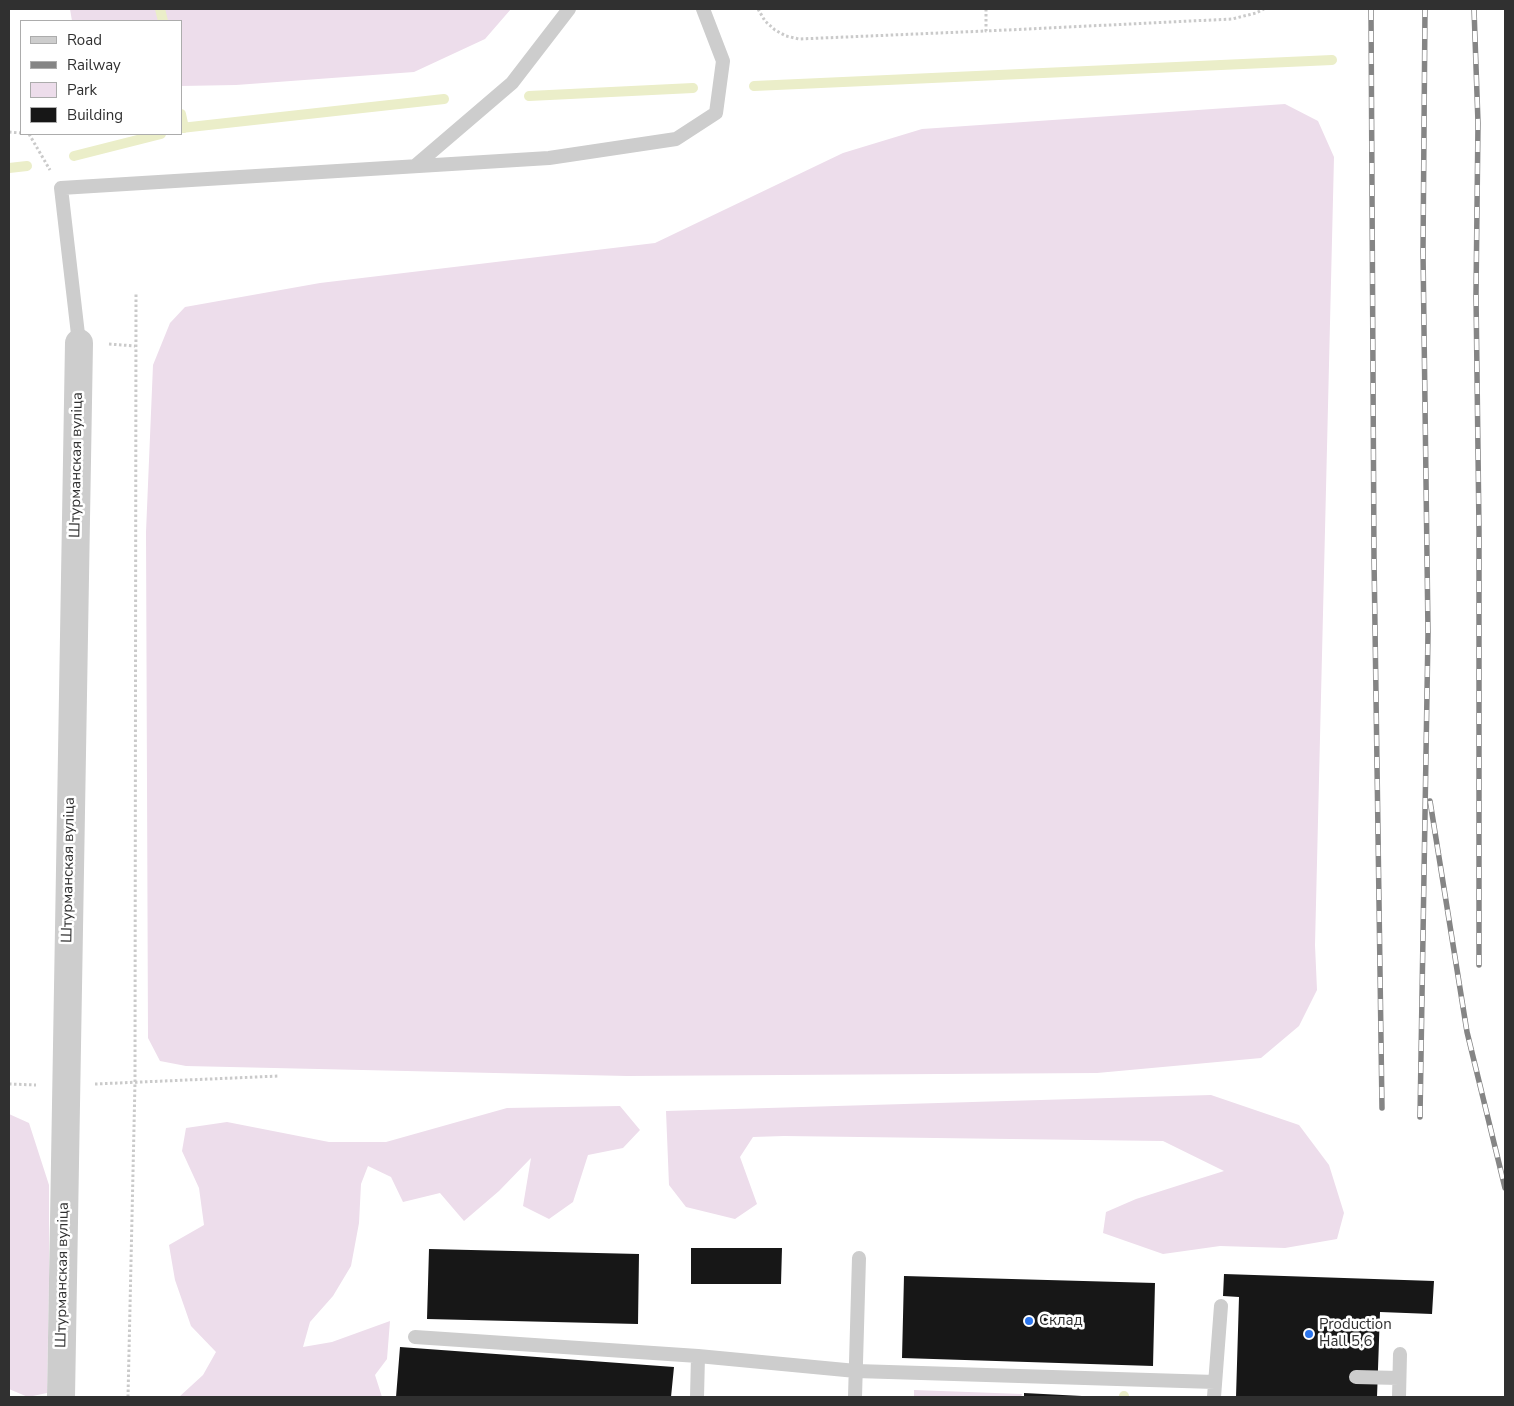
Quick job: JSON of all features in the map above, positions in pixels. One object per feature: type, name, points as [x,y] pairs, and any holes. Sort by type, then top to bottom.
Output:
[{"type":"street","name":"Штурманская вуліца","points":[[61,1397],[79,343]]},
{"type":"lane","points":[[415,166],[512,83],[569,9]]},
{"type":"lane","points":[[79,343],[61,188],[549,158],[676,139],[716,113],[723,61],[704,9]]},
{"type":"lane","points":[[855,1397],[859,1258]]},
{"type":"lane","points":[[1214,1397],[1221,1306]]},
{"type":"lane","points":[[415,1338],[698,1356],[856,1370],[1215,1382]]},
{"type":"lane","points":[[1399,1397],[1400,1354]]},
{"type":"lane","points":[[697,1397],[698,1356]]},
{"type":"lane","points":[[1356,1377],[1399,1378]]},
{"type":"path","points":[[758,9],[765,21],[776,30],[786,36],[799,39],[1232,19],[1264,9]]},
{"type":"path","points":[[986,9],[986,31]]},
{"type":"path","points":[[30,135],[61,188]]},
{"type":"path","points":[[128,1397],[135,1082],[136,294]]},
{"type":"path","points":[[65,1086],[279,1076]]},
{"type":"green space","points":[[70,9],[511,9],[485,39],[414,72],[236,85],[182,86],[182,20],[72,20]]},
{"type":"green space","points":[[1285,104],[1318,121],[1334,157],[1315,945],[1317,990],[1299,1026],[1261,1058],[1097,1073],[627,1076],[186,1066],[160,1061],[148,1038],[146,532],[153,365],[170,323],[185,307],[320,283],[655,243],[843,153],[922,129]]},
{"type":"green space","points":[[1211,1095],[1299,1125],[1329,1165],[1344,1213],[1337,1239],[1285,1248],[1220,1246],[1163,1254],[1103,1233],[1106,1212],[1136,1199],[1224,1171],[1163,1141],[753,1137],[740,1157],[757,1204],[735,1219],[686,1207],[669,1185],[666,1111]]},
{"type":"green space","points":[[620,1106],[640,1130],[623,1148],[588,1155],[573,1202],[549,1219],[523,1206],[531,1158],[499,1191],[464,1221],[440,1193],[403,1202],[391,1177],[368,1166],[361,1184],[359,1223],[351,1266],[333,1296],[310,1322],[303,1347],[332,1342],[390,1321],[387,1359],[375,1375],[382,1397],[179,1397],[203,1375],[216,1352],[191,1326],[175,1280],[169,1245],[204,1225],[199,1188],[182,1151],[186,1128],[227,1122],[329,1142],[386,1142],[507,1108]]},
{"type":"green space","points":[[9,1114],[29,1123],[49,1185],[47,1393],[28,1397],[9,1389]]},
{"type":"green space","points":[[914,1390],[1022,1394],[1021,1397],[914,1397]]},
{"type":"building","points":[[691,1248],[782,1248],[781,1284],[691,1284]]},
{"type":"building","points":[[429,1249],[639,1254],[638,1324],[427,1319]]},
{"type":"building","name":"Production Hall 5,6","points":[[1224,1274],[1434,1281],[1432,1314],[1380,1312],[1377,1397],[1236,1397],[1239,1297],[1223,1296]]},
{"type":"building","name":"Склад","points":[[904,1276],[1155,1283],[1153,1366],[902,1358]]},
{"type":"building","points":[[400,1347],[674,1367],[671,1397],[396,1397]]},
{"type":"building","points":[[1024,1393],[1082,1396],[1082,1397],[1024,1397]]},
{"type":"waterway","points":[[160,9],[163,20]]},
{"type":"waterway","points":[[754,86],[1332,60]]},
{"type":"waterway","points":[[529,96],[693,88]]},
{"type":"waterway","points":[[182,128],[444,99]]},
{"type":"waterway","points":[[182,119],[184,128]]},
{"type":"waterway","points":[[74,156],[157,135]]},
{"type":"waterway","points":[[9,168],[27,166]]},
{"type":"railway","points":[[1371,9],[1374,558],[1382,1108]]},
{"type":"railway","points":[[1420,1117],[1428,633],[1423,252],[1425,9]]},
{"type":"railway","points":[[1474,9],[1478,123],[1476,295],[1479,530],[1479,965]]},
{"type":"railway","points":[[1430,801],[1467,1032],[1505,1188]]},
{"type":"place","name":"Склад","points":[[1029,1321]]},
{"type":"place","name":"Production Hall 5,6","points":[[1309,1334]]}]
